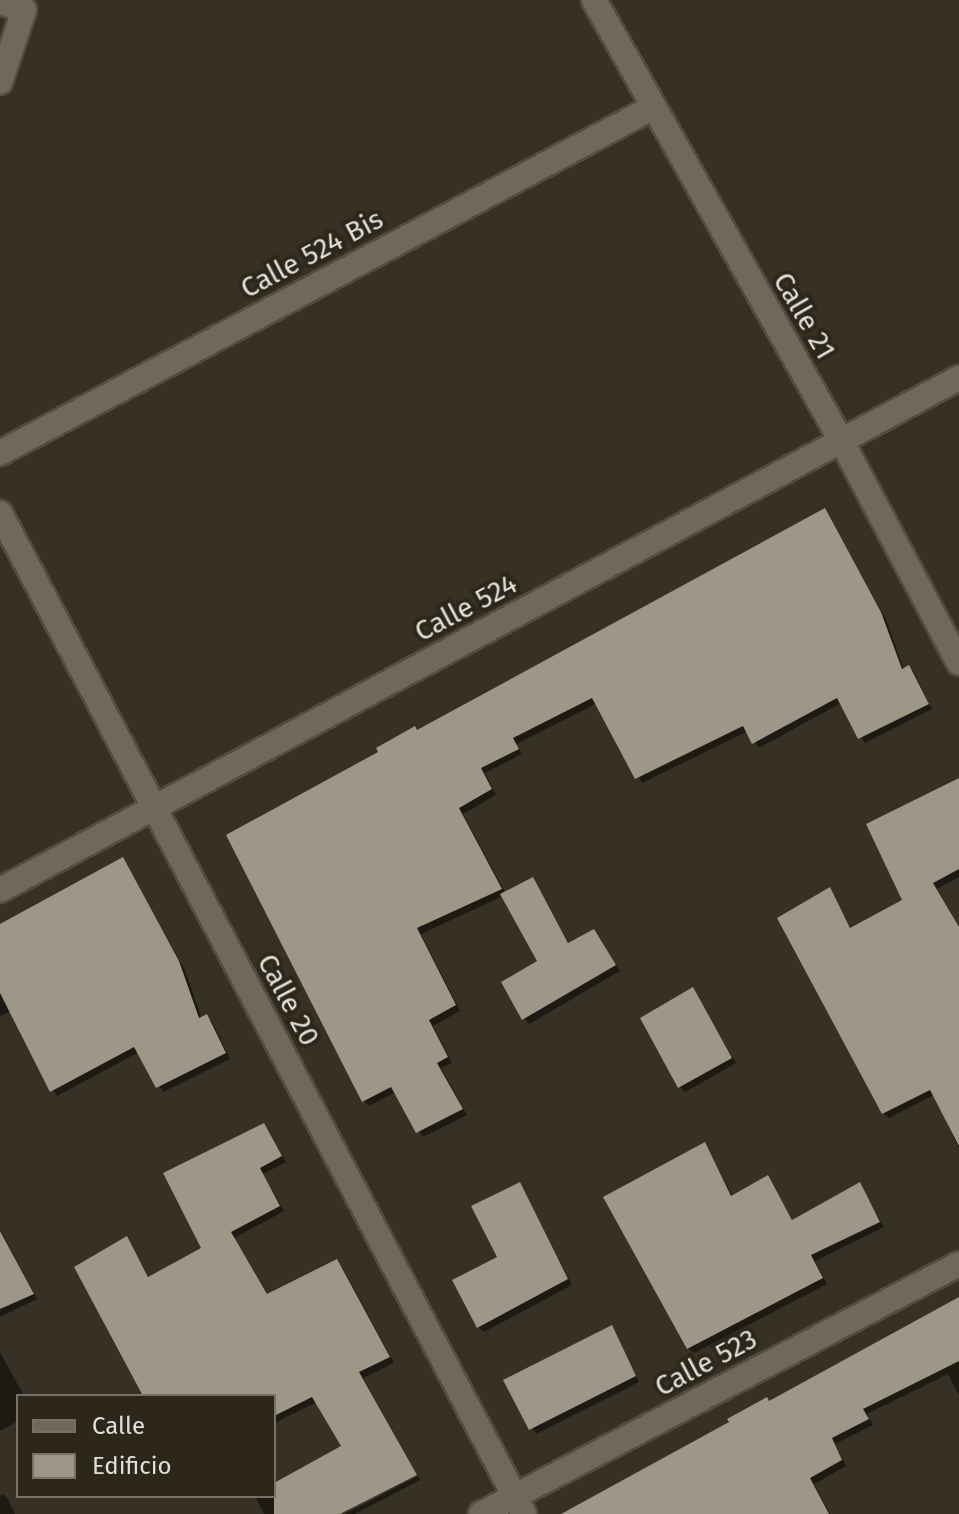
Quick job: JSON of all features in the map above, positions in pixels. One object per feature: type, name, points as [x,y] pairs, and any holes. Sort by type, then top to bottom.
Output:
[{"type":"street","name":"Calle 21","points":[[594,0],[842,442],[959,663]]},
{"type":"street","points":[[0,2],[33,5],[0,82]]},
{"type":"street","name":"Calle 524 Bis","points":[[0,453],[652,108]]},
{"type":"street","name":"Calle 524","points":[[0,890],[959,378]]},
{"type":"street","name":"Calle 20","points":[[0,513],[519,1505]]},
{"type":"street","name":"Calle 523","points":[[481,1514],[519,1505],[959,1264]]},
{"type":"building","points":[[825,508],[881,612],[902,669],[909,665],[929,704],[858,739],[837,698],[752,744],[743,726],[635,779],[592,698],[513,738],[519,749],[481,768],[492,789],[459,808],[502,889],[417,928],[456,1005],[429,1020],[448,1057],[437,1063],[463,1109],[416,1133],[391,1087],[362,1102],[226,835],[378,752],[376,748],[415,726],[417,730]]},
{"type":"building","points":[[959,778],[959,869],[933,883],[959,927],[959,1146],[930,1090],[882,1114],[777,918],[830,887],[850,928],[902,900],[866,824]]},
{"type":"building","points":[[123,857],[179,961],[199,1018],[207,1014],[226,1053],[156,1088],[134,1047],[50,1092],[0,993],[0,924]]},
{"type":"building","points":[[533,877],[568,943],[594,929],[616,965],[522,1020],[501,982],[537,961],[500,894]]},
{"type":"building","points":[[693,987],[732,1058],[678,1088],[640,1018]]},
{"type":"building","points":[[264,1123],[282,1156],[260,1168],[280,1206],[231,1232],[267,1294],[337,1259],[390,1357],[359,1372],[417,1475],[340,1514],[274,1514],[276,1482],[341,1446],[312,1397],[276,1415],[276,1394],[142,1394],[74,1267],[127,1236],[148,1277],[201,1248],[163,1173]]},
{"type":"building","points":[[705,1142],[731,1196],[768,1175],[792,1220],[860,1182],[880,1222],[811,1255],[823,1278],[687,1349],[603,1197]]},
{"type":"building","points":[[520,1182],[568,1279],[477,1328],[452,1280],[497,1257],[471,1206]]},
{"type":"building","points":[[0,1231],[34,1294],[0,1309]]},
{"type":"building","points":[[959,1297],[959,1361],[863,1409],[869,1419],[832,1438],[842,1460],[810,1478],[829,1514],[561,1514],[729,1422],[727,1419],[767,1397],[769,1401]]},
{"type":"building","points":[[612,1325],[636,1376],[529,1430],[503,1380]]}]
